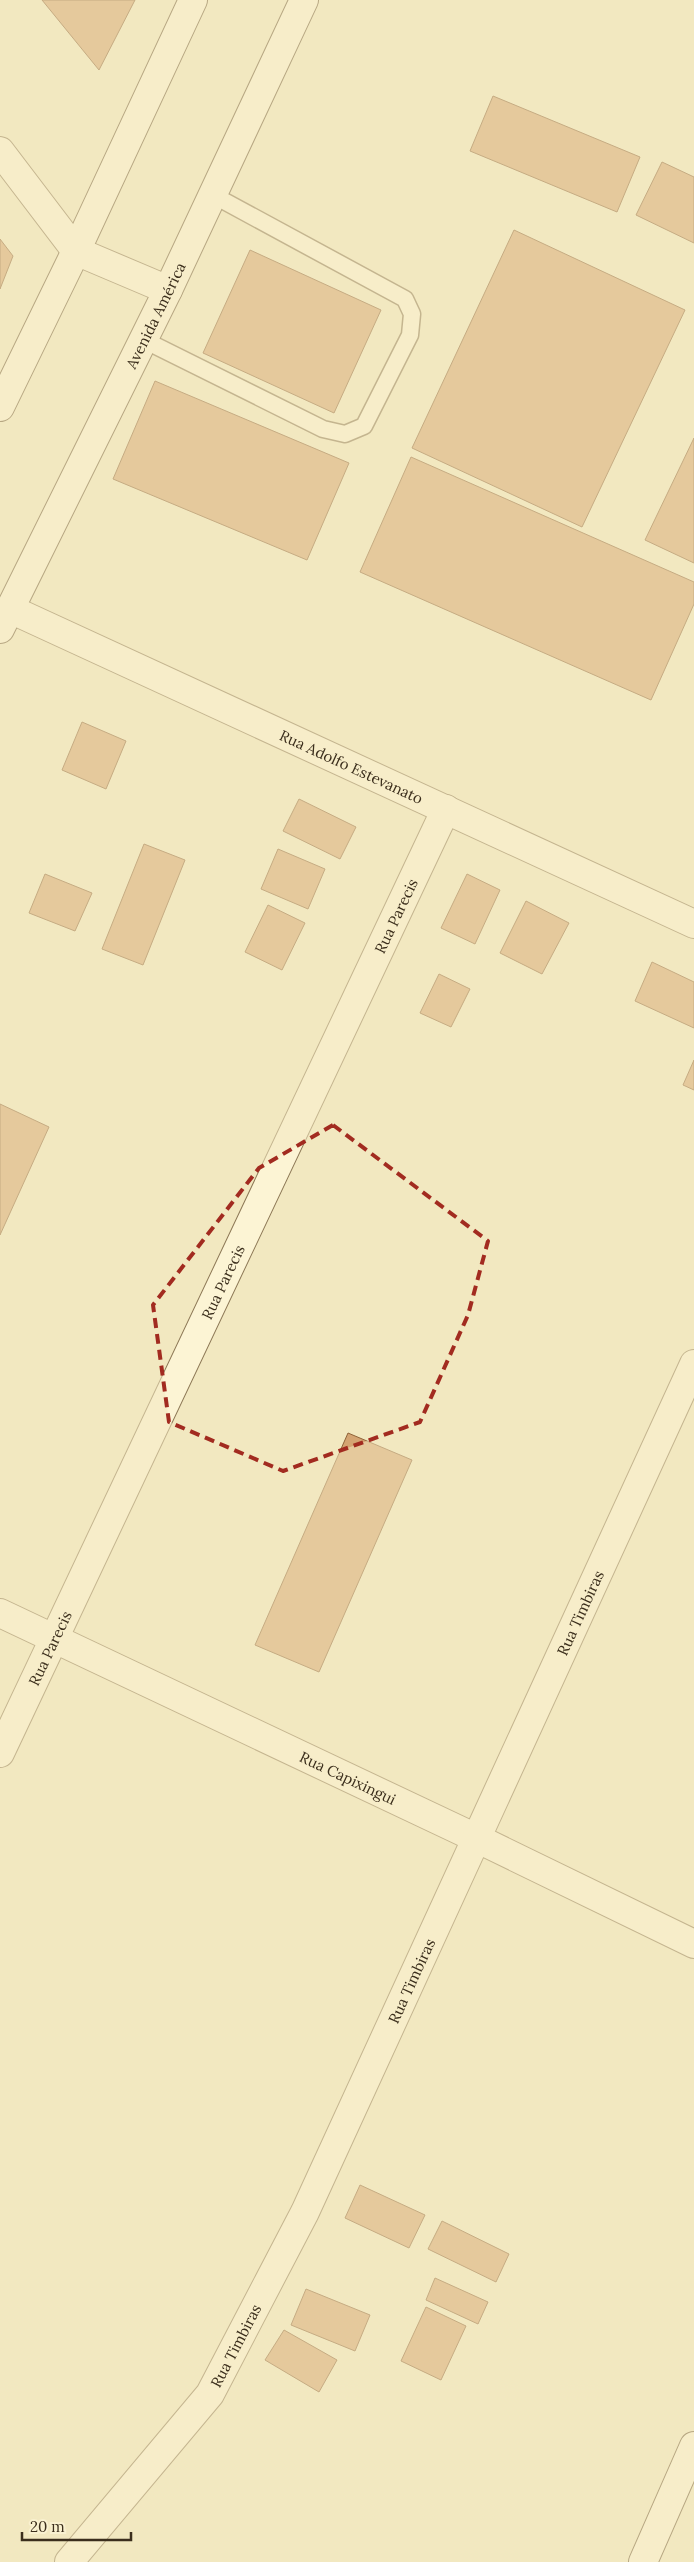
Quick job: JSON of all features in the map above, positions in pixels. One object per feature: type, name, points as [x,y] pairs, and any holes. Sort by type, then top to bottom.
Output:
[{"type":"street","points":[[0,406],[76,251],[193,0]]},
{"type":"street","name":"Avenida América","points":[[5,619],[144,340],[304,0]]},
{"type":"street","points":[[0,151],[76,251],[168,290]]},
{"type":"street","name":"Rua Adolfo Estevanato","points":[[5,619],[446,809],[694,924]]},
{"type":"street","name":"Rua Parecis","points":[[0,1753],[446,809]]},
{"type":"street","name":"Rua Timbiras","points":[[69,2562],[210,2394],[304,2212],[694,1364]]},
{"type":"street","name":"Rua Capixingui","points":[[0,1613],[476,1838],[694,1944]]},
{"type":"street","points":[[642,2562],[694,2446]]},
{"type":"lane","points":[[144,340],[324,429],[346,434],[364,426],[410,335],[412,314],[405,299],[213,195]]},
{"type":"highlighted area","points":[[333,1125],[488,1241],[468,1315],[420,1422],[283,1471],[169,1422],[153,1305],[259,1168]]},
{"type":"building","points":[[42,0],[135,0],[99,70]]},
{"type":"building","points":[[493,96],[640,157],[617,212],[470,151]]},
{"type":"building","points":[[662,162],[694,177],[694,243],[636,215]]},
{"type":"building","points":[[514,230],[685,310],[582,527],[412,448]]},
{"type":"building","points":[[0,239],[13,256],[0,289]]},
{"type":"building","points":[[250,250],[381,310],[334,413],[203,353]]},
{"type":"building","points":[[155,381],[349,463],[307,560],[113,479]]},
{"type":"building","points":[[694,438],[694,563],[645,540]]},
{"type":"building","points":[[411,457],[694,582],[694,604],[651,700],[360,572]]},
{"type":"building","points":[[82,722],[126,741],[106,789],[62,770]]},
{"type":"building","points":[[299,799],[356,827],[340,859],[283,831]]},
{"type":"building","points":[[144,844],[185,860],[143,965],[102,949]]},
{"type":"building","points":[[278,849],[325,869],[308,909],[261,889]]},
{"type":"building","points":[[45,874],[92,893],[75,931],[29,913]]},
{"type":"building","points":[[467,874],[500,890],[475,944],[441,928]]},
{"type":"building","points":[[526,901],[569,923],[542,974],[500,953]]},
{"type":"building","points":[[268,905],[305,923],[282,970],[245,952]]},
{"type":"building","points":[[652,962],[694,982],[694,1028],[635,1001]]},
{"type":"building","points":[[439,974],[470,989],[451,1027],[420,1013]]},
{"type":"building","points":[[694,1060],[694,1090],[683,1085]]},
{"type":"building","points":[[0,1104],[49,1127],[0,1235]]},
{"type":"building","points":[[348,1433],[412,1460],[319,1672],[255,1645]]},
{"type":"building","points":[[360,2185],[425,2215],[409,2248],[345,2218]]},
{"type":"building","points":[[442,2221],[509,2254],[496,2282],[428,2249]]},
{"type":"building","points":[[435,2278],[488,2302],[478,2324],[426,2300]]},
{"type":"building","points":[[306,2289],[370,2315],[355,2351],[291,2325]]},
{"type":"building","points":[[426,2307],[466,2326],[441,2380],[401,2361]]},
{"type":"building","points":[[284,2330],[337,2360],[319,2392],[265,2360]]}]
